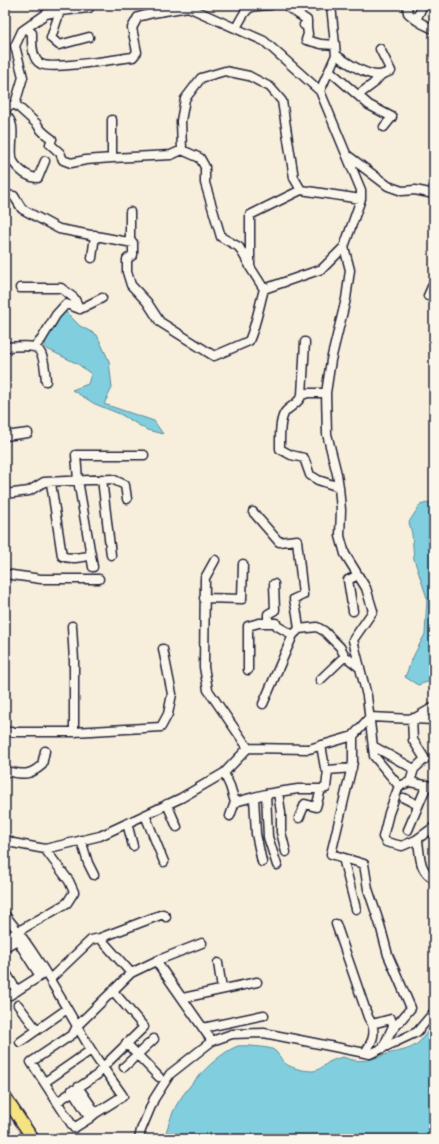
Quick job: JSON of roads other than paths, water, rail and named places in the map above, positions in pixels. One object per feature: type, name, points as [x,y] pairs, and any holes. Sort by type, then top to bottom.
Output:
[{"type":"highway","points":[[5,1097],[33,1139]]},
{"type":"street","points":[[153,13],[163,5]]},
{"type":"street","points":[[236,28],[245,10],[253,6],[271,5]]},
{"type":"street","points":[[287,5],[307,20],[306,26],[308,34],[306,40],[321,44],[335,45]]},
{"type":"street","points":[[320,92],[336,55],[331,5]]},
{"type":"street","points":[[407,5],[408,13],[423,26],[434,29]]},
{"type":"street","points":[[416,20],[423,5]]},
{"type":"street","points":[[26,28],[32,33],[32,47],[36,60],[41,65],[51,66],[83,64],[132,57],[137,52],[132,28],[138,18],[153,13],[188,7],[264,41],[320,92],[361,190],[361,199],[344,247],[322,269],[264,289]]},
{"type":"street","points":[[15,104],[23,78],[15,46],[22,31],[46,14],[62,8],[89,8]]},
{"type":"street","points":[[62,8],[51,38],[59,45],[89,37]]},
{"type":"street","points":[[358,96],[373,84],[380,76],[391,71],[380,48]]},
{"type":"street","points":[[336,55],[360,69],[380,76]]},
{"type":"street","points":[[182,150],[181,121],[185,99],[201,78],[225,71],[249,76],[270,87],[282,101],[294,178],[301,190]]},
{"type":"street","points":[[330,71],[368,105],[392,118],[384,127]]},
{"type":"street","points":[[5,108],[15,104]]},
{"type":"street","points":[[15,104],[52,139],[50,144],[60,153],[63,160],[71,163],[112,158],[171,156],[182,150]]},
{"type":"street","points":[[5,115],[8,117],[11,124],[13,162],[20,170],[31,178],[38,178],[45,161]]},
{"type":"street","points":[[112,120],[112,158]]},
{"type":"street","points":[[130,212],[130,242],[133,243],[133,255],[127,259],[126,272],[131,285],[147,302],[160,322],[214,356],[249,341],[255,328],[257,313],[264,289],[239,247],[221,237],[205,183],[205,167],[200,158],[182,150]]},
{"type":"street","points":[[346,155],[388,186],[402,191],[415,190],[434,194]]},
{"type":"street","points":[[250,267],[250,215],[301,190],[361,199]]},
{"type":"street","points":[[5,195],[14,196],[22,209],[59,229],[130,242]]},
{"type":"street","points":[[92,258],[95,235]]},
{"type":"street","points":[[344,247],[350,270],[346,299],[331,360],[326,393],[326,434],[339,487],[341,510],[340,536],[345,554],[366,588],[373,611],[353,640],[370,717],[374,756],[398,786]]},
{"type":"street","points":[[428,296],[434,282]]},
{"type":"street","points":[[20,288],[61,288],[74,298],[80,309]]},
{"type":"street","points":[[34,347],[41,340],[56,315],[66,304],[80,309],[102,298]]},
{"type":"street","points":[[305,342],[302,395],[300,400],[283,415],[280,449],[304,458],[310,475],[318,480],[339,487]]},
{"type":"street","points":[[5,347],[34,347],[39,350],[44,360],[46,381]]},
{"type":"street","points":[[302,395],[308,393],[326,393]]},
{"type":"street","points":[[5,436],[28,432]]},
{"type":"street","points":[[93,567],[78,480],[76,455],[144,454]]},
{"type":"street","points":[[102,479],[111,555]]},
{"type":"street","points":[[5,494],[29,491],[44,482],[51,483],[78,480],[112,479],[125,485],[127,499]]},
{"type":"street","points":[[51,483],[62,556],[66,558],[75,558],[89,556],[91,554]]},
{"type":"street","points":[[253,512],[279,542],[297,540],[303,595],[294,599],[298,614],[296,632],[263,704]]},
{"type":"street","points":[[215,560],[205,578],[204,666],[208,690],[248,748]]},
{"type":"street","points":[[204,598],[242,599],[244,564]]},
{"type":"street","points":[[5,574],[41,579],[99,579]]},
{"type":"street","points":[[353,611],[348,580],[358,575]]},
{"type":"street","points":[[268,623],[268,614],[275,610],[274,584]]},
{"type":"street","points":[[248,670],[248,626],[259,623],[276,623],[277,626],[296,632],[317,627],[324,631],[340,647],[345,656],[360,668]]},
{"type":"street","points":[[72,626],[74,661],[74,732]]},
{"type":"street","points":[[5,732],[74,732],[160,727],[168,714],[172,694],[163,649]]},
{"type":"street","points":[[320,680],[345,656]]},
{"type":"street","points":[[414,718],[434,707]]},
{"type":"street","points":[[5,839],[13,843],[45,849],[100,836],[181,798],[224,773],[248,748],[309,749],[353,736],[370,717],[434,720]]},
{"type":"street","points":[[410,782],[414,769],[425,759],[413,740],[414,718]]},
{"type":"street","points":[[353,736],[352,768],[331,854],[364,864],[368,889],[388,955],[411,1008],[390,1034],[383,1048]]},
{"type":"street","points":[[235,802],[278,792],[298,789],[326,788],[328,770],[325,768],[321,745]]},
{"type":"street","points":[[373,746],[414,769]]},
{"type":"street","points":[[5,771],[24,775],[34,772],[42,765],[45,751]]},
{"type":"street","points":[[328,770],[352,768]]},
{"type":"street","points":[[224,773],[235,802],[230,816]]},
{"type":"street","points":[[398,786],[410,782],[431,786],[418,805],[408,830]]},
{"type":"street","points":[[398,786],[383,837],[386,842],[402,846],[416,840],[434,827]]},
{"type":"street","points":[[300,818],[305,804],[316,807],[321,789]]},
{"type":"street","points":[[278,792],[281,813],[281,832],[286,852]]},
{"type":"street","points":[[266,794],[268,837],[277,865]]},
{"type":"street","points":[[254,797],[256,834],[262,862]]},
{"type":"street","points":[[404,798],[418,805]]},
{"type":"street","points":[[168,804],[178,827]]},
{"type":"street","points":[[145,815],[164,862]]},
{"type":"street","points":[[127,823],[132,846]]},
{"type":"street","points":[[81,840],[88,863],[94,875]]},
{"type":"street","points":[[416,840],[418,841],[423,870],[434,878]]},
{"type":"street","points":[[5,939],[67,903],[74,892],[69,881],[45,849]]},
{"type":"street","points":[[343,858],[356,909]]},
{"type":"street","points":[[10,995],[45,976],[91,940],[163,914],[166,917]]},
{"type":"street","points":[[5,915],[19,932],[45,976],[67,1009],[77,1026],[91,1050],[123,1096],[74,1128],[31,1062],[73,1034],[77,1026],[131,973],[202,942]]},
{"type":"street","points":[[336,924],[374,1031],[372,1042],[365,1053]]},
{"type":"street","points":[[100,938],[131,973]]},
{"type":"street","points":[[5,947],[17,940],[45,976]]},
{"type":"street","points":[[156,962],[183,998],[212,1041]]},
{"type":"street","points":[[218,963],[222,989]]},
{"type":"street","points":[[5,971],[17,990]]},
{"type":"street","points":[[183,998],[257,982]]},
{"type":"street","points":[[57,1102],[75,1088],[97,1075],[126,1043],[144,1027],[113,991]]},
{"type":"street","points":[[18,1005],[37,1030]]},
{"type":"street","points":[[20,1042],[67,1009]]},
{"type":"street","points":[[139,1139],[141,1130],[154,1099],[170,1074],[212,1041],[232,1034],[264,1033],[370,1054],[416,1032],[434,1012]]},
{"type":"street","points":[[203,1028],[264,1015]]},
{"type":"street","points":[[372,1024],[391,1019],[392,1026],[390,1034]]},
{"type":"street","points":[[124,1067],[154,1039]]},
{"type":"street","points":[[126,1043],[159,1077]]},
{"type":"street","points":[[44,1082],[91,1050]]},
{"type":"street","points":[[75,1088],[93,1116]]},
{"type":"water","points":[[64,310],[80,326],[97,335],[109,361],[112,388],[104,404],[154,421],[163,434],[147,430],[120,414],[95,404],[72,390],[88,384],[91,374],[78,364],[45,348],[46,327]]},
{"type":"water","points":[[434,501],[434,680],[418,685],[405,677],[425,634],[427,598],[414,559],[412,534],[409,522],[420,505]]},
{"type":"water","points":[[433,1024],[434,1139],[164,1139],[174,1110],[185,1093],[202,1073],[220,1056],[238,1046],[255,1046],[272,1049],[277,1052],[284,1063],[301,1070],[313,1071],[320,1069],[331,1061],[341,1057],[362,1061],[408,1049],[419,1042]]}]
